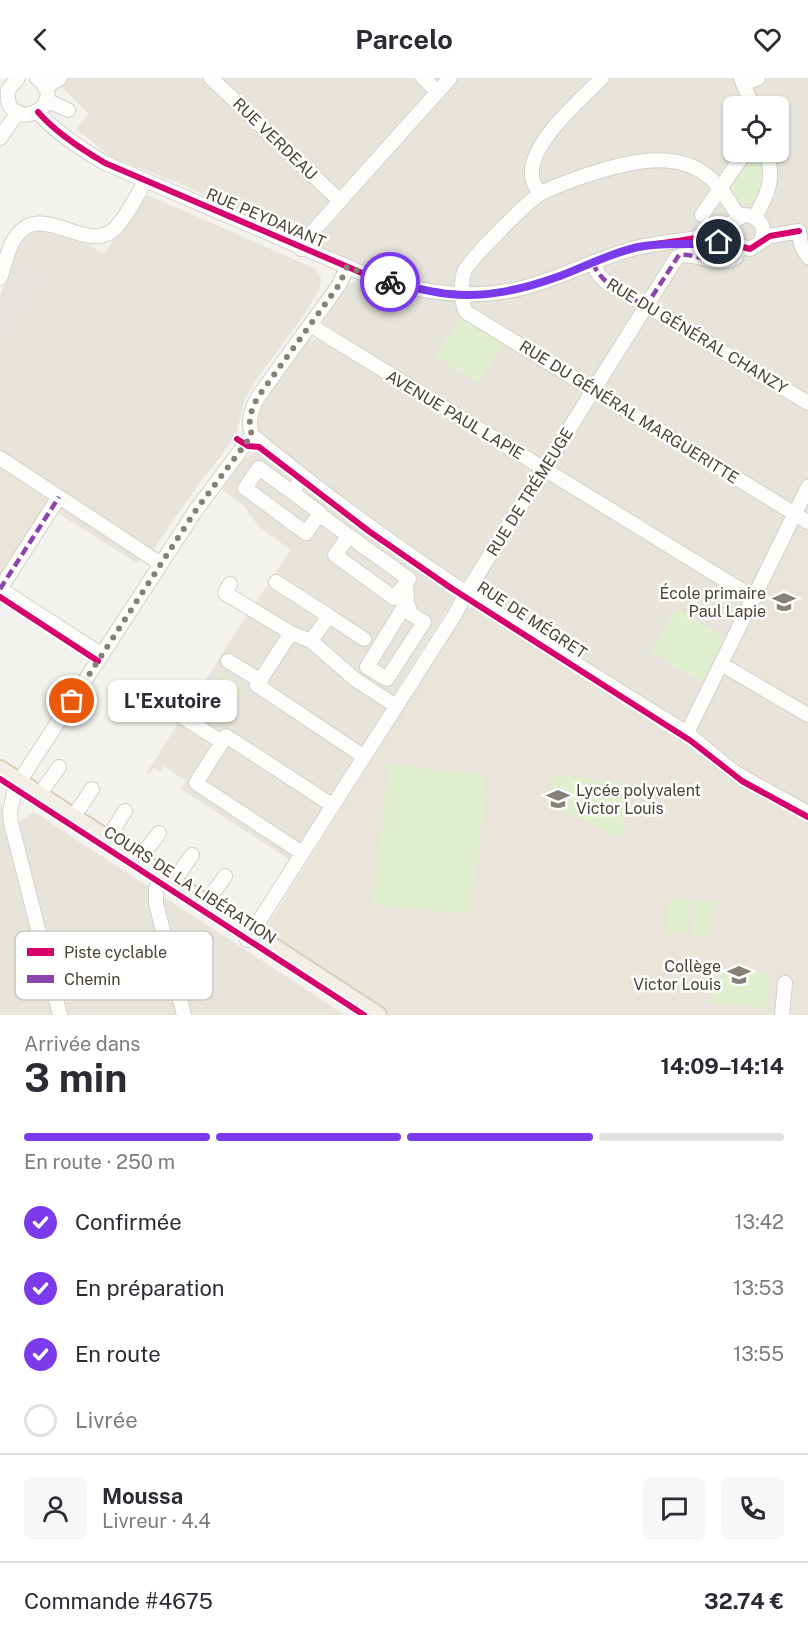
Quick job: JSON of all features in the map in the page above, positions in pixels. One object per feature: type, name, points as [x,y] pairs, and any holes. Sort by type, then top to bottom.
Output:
[{"type":"main road","name":"COURS DE LA LIBÉRATION","points":[[0,769],[17,785],[166,878],[250,936],[373,1015]]},
{"type":"main road","name":"COURS DE LA LIBÉRATION","points":[[0,779],[17,785]]},
{"type":"street","points":[[16,79],[4,99],[18,112],[28,115],[38,112],[43,88],[60,78]]},
{"type":"street","name":"RUE VERDEAU","points":[[211,78],[340,201]]},
{"type":"street","points":[[423,78],[438,92]]},
{"type":"street","points":[[301,249],[306,239],[450,78]]},
{"type":"street","points":[[540,194],[533,180],[533,165],[543,140],[602,78]]},
{"type":"street","points":[[748,96],[742,81],[758,78]]},
{"type":"street","points":[[0,84],[16,79]]},
{"type":"street","points":[[43,88],[68,110]]},
{"type":"street","points":[[0,138],[18,112]]},
{"type":"street","name":"RUE PEYDAVANT","points":[[38,112],[45,121],[84,151],[145,181],[347,267],[390,282],[447,294],[507,292],[534,285],[640,247],[677,242],[723,231],[735,222]]},
{"type":"street","points":[[462,295],[464,271],[467,267],[516,214],[540,194],[594,173],[623,165],[668,161],[687,165],[709,176],[720,188],[735,222]]},
{"type":"street","points":[[702,215],[738,162]]},
{"type":"street","points":[[761,241],[763,230],[758,219],[770,189],[769,162]]},
{"type":"street","points":[[0,278],[12,243],[18,234],[31,225],[40,222],[90,235],[106,234],[119,224],[145,181]]},
{"type":"street","points":[[748,215],[804,231],[776,234],[761,241],[753,248],[737,246],[730,234],[735,222],[748,215]]},
{"type":"street","points":[[804,231],[801,245],[808,257]]},
{"type":"street","name":"RUE PEYDAVANT","points":[[677,242],[692,245],[726,242],[737,246]]},
{"type":"street","name":"RUE DE TRÉMEUGE","points":[[250,936],[679,255],[711,261],[730,260],[736,257],[737,246]]},
{"type":"street","name":"RUE DU GÉNÉRAL CHANZY","points":[[593,263],[605,281],[808,403]]},
{"type":"street","points":[[39,931],[11,823],[10,812],[17,785],[196,510],[252,435],[250,421],[254,404],[339,285],[347,267]]},
{"type":"street","name":"RUE DU GÉNÉRAL MARGUERITTE","points":[[462,295],[462,305],[466,312],[808,522]]},
{"type":"street","name":"AVENUE PAUL LAPIE","points":[[310,325],[754,598]]},
{"type":"street","name":"RUE DE MÉGRET","points":[[252,435],[303,477],[390,542],[466,594],[687,733],[735,772],[808,813]]},
{"type":"street","points":[[0,458],[161,564]]},
{"type":"street","points":[[319,514],[306,533],[245,488],[260,468],[409,579],[394,598],[335,555],[349,536]]},
{"type":"street","points":[[292,492],[303,477]]},
{"type":"street","points":[[687,733],[808,487]]},
{"type":"street","points":[[59,497],[0,589],[102,655]]},
{"type":"street","points":[[378,557],[390,542]]},
{"type":"street","points":[[276,582],[364,639]]},
{"type":"street","points":[[406,583],[407,602],[411,614],[424,622],[387,679],[367,667],[407,602]]},
{"type":"street","points":[[224,593],[291,633],[311,641],[356,680],[396,706]]},
{"type":"street","points":[[311,641],[329,616]]},
{"type":"street","points":[[291,633],[258,686],[363,756]]},
{"type":"street","points":[[228,661],[261,681]]},
{"type":"street","points":[[721,664],[808,715]]},
{"type":"street","points":[[154,699],[222,742]]},
{"type":"street","points":[[302,853],[196,783],[226,736],[332,805]]},
{"type":"street","points":[[42,791],[58,767]]},
{"type":"street","points":[[76,813],[92,789]]},
{"type":"street","points":[[110,835],[125,811]]},
{"type":"street","points":[[142,856],[159,833]]},
{"type":"street","points":[[163,931],[156,903],[156,888],[192,855]]},
{"type":"street","points":[[209,899],[225,876]]},
{"type":"street","points":[[782,1015],[785,983]]},
{"type":"street","points":[[56,1000],[60,1015]]},
{"type":"street","points":[[180,1000],[184,1015]]},
{"type":"shaded area","points":[[53,78],[808,78],[808,805],[744,770],[700,735],[688,721],[681,722],[481,596],[479,588],[466,580],[459,581],[394,537],[261,436],[256,421],[259,410],[309,340],[317,338],[324,327],[323,321],[348,284],[358,281],[363,266],[317,246],[315,238],[294,237],[188,187],[111,157],[76,129],[89,114]]},
{"type":"shaded area","points":[[148,195],[316,269],[321,277],[320,288],[306,312],[256,380],[244,401],[237,432],[153,550],[147,547],[137,563],[56,512],[0,464],[0,297],[18,243],[27,232],[39,227],[72,235],[104,254],[137,204]]},
{"type":"shaded area","points":[[21,257],[49,275],[0,350],[0,300],[6,283]]},
{"type":"shaded area","points":[[257,450],[318,497],[452,592],[454,599],[290,860],[181,789],[186,781],[164,766],[160,772],[154,768],[148,775],[146,774],[291,550],[259,527],[243,505],[222,490],[240,462]]},
{"type":"shaded area","points":[[0,465],[54,499],[0,578]]},
{"type":"shaded area","name":"École primaire Paul Lapie","points":[[802,527],[808,531],[808,707],[739,667],[733,658],[796,529]]},
{"type":"shaded area","name":"Lycée polyvalent Victor Louis","points":[[474,606],[691,745],[739,783],[808,821],[808,1015],[390,1015],[272,939],[268,925],[467,608]]},
{"type":"shaded area","points":[[0,801],[6,825],[19,822],[34,812],[345,1015],[0,1015]]},
{"type":"green space","points":[[749,162],[761,162],[760,189],[755,200],[750,204],[741,204],[728,188],[740,169],[744,170]]},
{"type":"green space","points":[[462,315],[505,342],[479,382],[435,356]]},
{"type":"green space","points":[[677,608],[727,640],[705,685],[650,651]]},
{"type":"green space","points":[[222,674],[245,688],[234,705],[211,691]]},
{"type":"green space","points":[[389,764],[484,775],[486,798],[470,914],[372,905]]},
{"type":"green space","points":[[551,775],[620,782],[626,788],[627,795],[622,838],[548,805]]},
{"type":"green space","points":[[670,897],[690,899],[685,934],[666,932]]},
{"type":"green space","points":[[695,899],[714,902],[710,937],[691,935]]},
{"type":"green space","points":[[716,968],[769,973],[766,1008],[712,1003]]},
{"type":"marked path","points":[[593,263],[608,283],[646,306],[679,255],[723,262],[736,257],[739,248]]},
{"type":"marked path","points":[[0,589],[59,497]]},
{"type":"cycle path","points":[[38,112],[69,140],[105,163],[362,273],[425,290],[468,294],[490,294],[512,290],[546,281],[632,249],[707,236],[731,227]]},
{"type":"cycle path","points":[[701,244],[725,242],[750,249],[770,236],[799,231]]},
{"type":"cycle path","points":[[237,439],[248,446],[259,447],[370,532],[451,588],[691,741],[742,781],[808,817]]},
{"type":"cycle path","points":[[0,597],[98,661]]},
{"type":"cycle path","points":[[0,779],[364,1015]]},
{"type":"way so far","points":[[72,701],[196,510],[252,435],[250,421],[254,404],[339,285],[347,267],[390,282]]},
{"type":"place","name":"École primaire Paul Lapie","points":[[784,602]]},
{"type":"place","name":"L'Exutoire","points":[[72,701]]},
{"type":"place","name":"Lycée polyvalent Victor Louis","points":[[558,799]]},
{"type":"place","name":"Collège Victor Louis","points":[[739,975]]},
{"type":"route","points":[[390,282],[447,294],[483,295],[534,285],[640,247],[677,242],[692,245],[719,242]]}]
